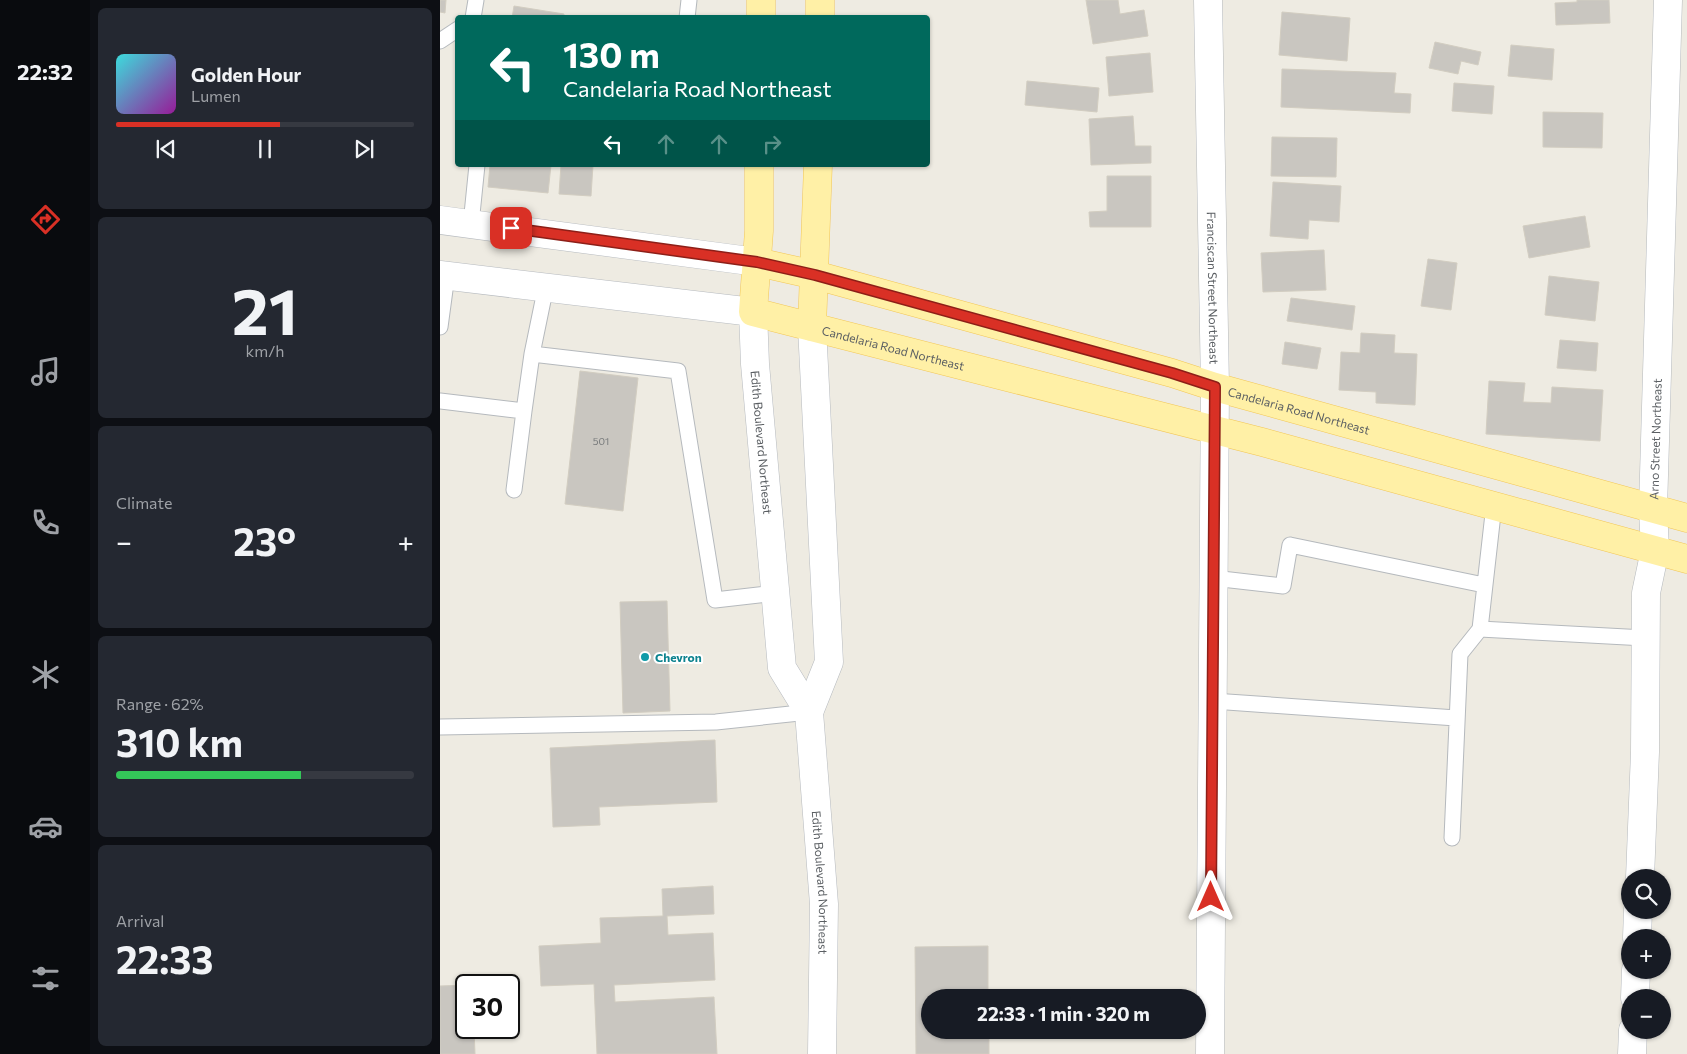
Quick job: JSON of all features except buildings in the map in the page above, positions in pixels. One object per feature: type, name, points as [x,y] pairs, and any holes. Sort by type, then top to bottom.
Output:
[{"type":"main road","points":[[761,0],[761,15]]},
{"type":"main road","points":[[820,0],[820,15]]},
{"type":"main road","name":"Edith Boulevard Northeast","points":[[753,312],[757,262],[759,167]]},
{"type":"main road","name":"Edith Boulevard Northeast","points":[[812,327],[818,167]]},
{"type":"main road","name":"Candelaria Road Northeast","points":[[757,262],[815,275],[1172,373],[1215,387],[1687,518]]},
{"type":"main road","name":"Candelaria Road Northeast","points":[[753,312],[1494,505],[1687,559]]},
{"type":"street","name":"Franciscan Street Northeast","points":[[1208,0],[1215,387],[1210,1054]]},
{"type":"street","name":"Arno Street Northeast","points":[[1640,869],[1645,752],[1646,593],[1654,550],[1653,509],[1668,0]]},
{"type":"street","name":"Candelaria Road Northeast","points":[[440,220],[757,262]]},
{"type":"street","name":"Candelaria Road Northeast","points":[[443,275],[753,312]]},
{"type":"street","name":"Edith Boulevard Northeast","points":[[753,312],[755,364],[782,668],[809,712],[824,904],[822,1054]]},
{"type":"street","name":"Edith Boulevard Northeast","points":[[809,712],[830,662],[812,327]]},
{"type":"street","points":[[1632,1054],[1633,1039]]},
{"type":"lane","points":[[474,15],[476,0]]},
{"type":"lane","points":[[687,15],[689,0]]},
{"type":"lane","points":[[440,41],[455,31]]},
{"type":"lane","points":[[471,224],[477,167]]},
{"type":"lane","points":[[440,327],[443,275]]},
{"type":"lane","points":[[514,490],[532,354],[546,286]]},
{"type":"lane","points":[[532,354],[678,371],[715,600],[776,593]]},
{"type":"lane","points":[[440,401],[524,411]]},
{"type":"lane","points":[[1452,838],[1460,654],[1480,630],[1494,505]]},
{"type":"lane","points":[[1214,578],[1283,586],[1290,545],[1484,586]]},
{"type":"lane","points":[[1480,630],[1645,638]]},
{"type":"lane","points":[[1212,701],[1456,718]]},
{"type":"lane","points":[[440,727],[716,722],[809,712]]},
{"type":"place","name":"Chevron","points":[[645,657]]},
{"type":"route","points":[[511,228],[757,262],[815,275],[1172,373],[1215,387],[1211,897]]}]
